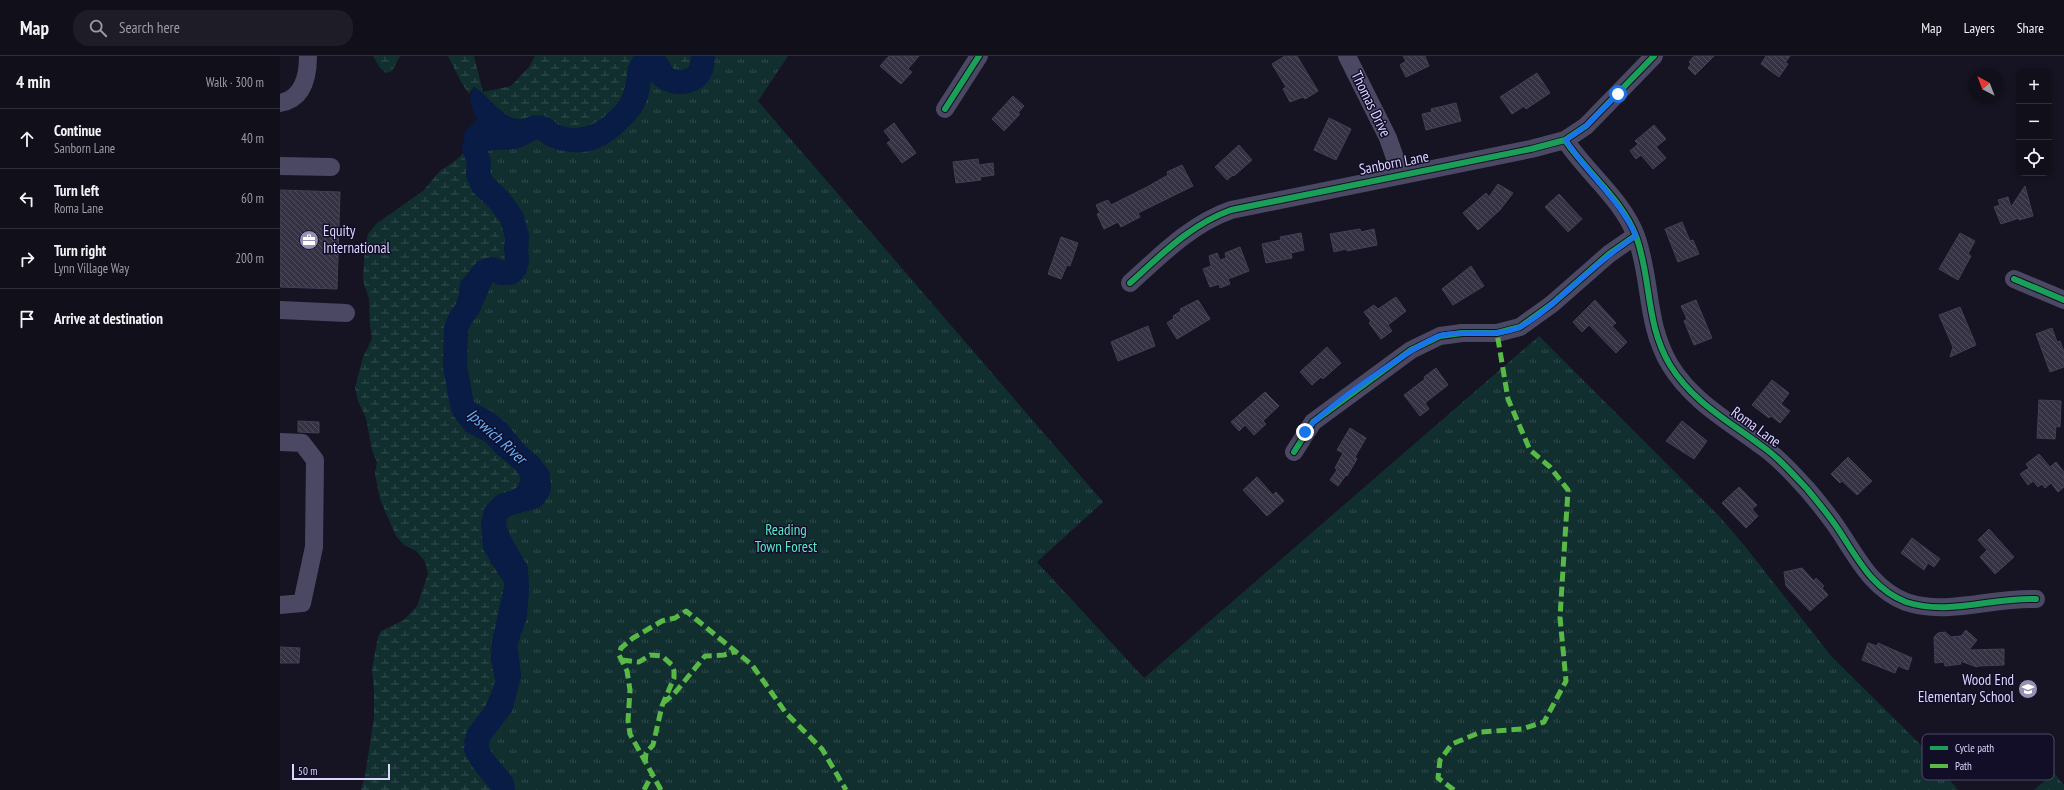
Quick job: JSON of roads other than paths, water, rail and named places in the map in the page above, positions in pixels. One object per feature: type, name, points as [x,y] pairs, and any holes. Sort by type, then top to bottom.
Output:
[{"type":"street","points":[[280,103],[288,102],[298,95],[304,84],[308,56]]},
{"type":"street","points":[[945,109],[979,56]]},
{"type":"street","name":"Thomas Drive","points":[[1347,56],[1388,138],[1401,175]]},
{"type":"street","name":"Sanborn Lane","points":[[1130,282],[1189,232],[1219,214],[1241,208],[1566,140],[1586,126],[1654,56]]},
{"type":"street","name":"Roma Lane","points":[[1566,140],[1577,156],[1621,209],[1636,236],[1645,269],[1654,327],[1672,368],[1700,402],[1761,445],[1794,475],[1820,504],[1864,569],[1878,585],[1905,601],[1934,608],[2011,599],[2036,599]]},
{"type":"street","points":[[280,166],[331,167]]},
{"type":"street","points":[[1294,452],[1313,422],[1411,350],[1440,336],[1462,333],[1497,333],[1520,327],[1536,317],[1609,254],[1636,236]]},
{"type":"street","points":[[2014,279],[2064,300]]},
{"type":"street","points":[[280,310],[346,313]]},
{"type":"street","points":[[280,442],[302,443],[315,460],[314,546],[302,603],[280,605]]},
{"type":"water","points":[[636,56],[665,56],[674,70],[680,73],[685,73],[694,63],[696,56],[703,56],[702,67],[698,74],[694,78],[684,82],[668,79],[651,64],[644,63],[640,71],[637,93],[630,107],[609,128],[593,138],[584,140],[563,139],[552,135],[539,127],[517,136],[480,140],[474,148],[479,162],[478,174],[483,185],[499,200],[512,218],[517,237],[517,261],[515,268],[510,273],[502,273],[492,269],[484,272],[469,309],[461,317],[456,328],[455,366],[462,405],[467,412],[486,422],[498,432],[517,455],[530,466],[538,476],[539,488],[533,497],[504,505],[495,514],[494,526],[498,539],[516,570],[517,588],[515,615],[505,644],[509,675],[501,706],[478,736],[476,749],[483,761],[502,784],[503,790],[497,790],[468,757],[464,741],[471,726],[480,719],[496,683],[491,659],[492,642],[505,584],[483,549],[481,522],[485,510],[496,500],[518,487],[521,478],[516,469],[497,454],[486,442],[465,431],[453,415],[444,357],[449,325],[459,295],[460,283],[472,268],[483,260],[501,264],[507,262],[511,240],[507,219],[496,204],[474,184],[470,173],[464,133],[477,119],[470,99],[474,87],[502,112],[512,118],[524,120],[541,118],[562,127],[586,127],[607,116],[618,104],[632,61]]},
{"type":"waterway","name":"Ipswich River","points":[[503,790],[502,784],[483,761],[476,749],[478,736],[501,706],[509,675],[505,644],[515,615],[517,588],[516,570],[498,539],[494,526],[495,514],[504,505],[533,497],[539,488],[538,476],[530,466],[517,455],[498,432],[486,422],[467,412],[462,405],[455,366],[456,328],[461,317],[468,308],[484,272],[492,269],[502,273],[510,273],[515,268],[517,261],[517,237],[512,218],[499,200],[483,185],[478,174],[479,162],[474,148],[480,140],[517,136],[539,127],[552,135],[563,139],[584,140],[593,138],[609,128],[630,107],[637,93],[640,71],[644,63],[651,64],[668,79],[684,82],[694,78],[698,74],[702,67],[703,56]]},
{"type":"place","name":"Equity International","points":[[309,240]]},
{"type":"place","name":"Wood End Elementary School","points":[[2028,689]]},
{"type":"park label","name":"Reading Town Forest","points":[[786,538]]}]
